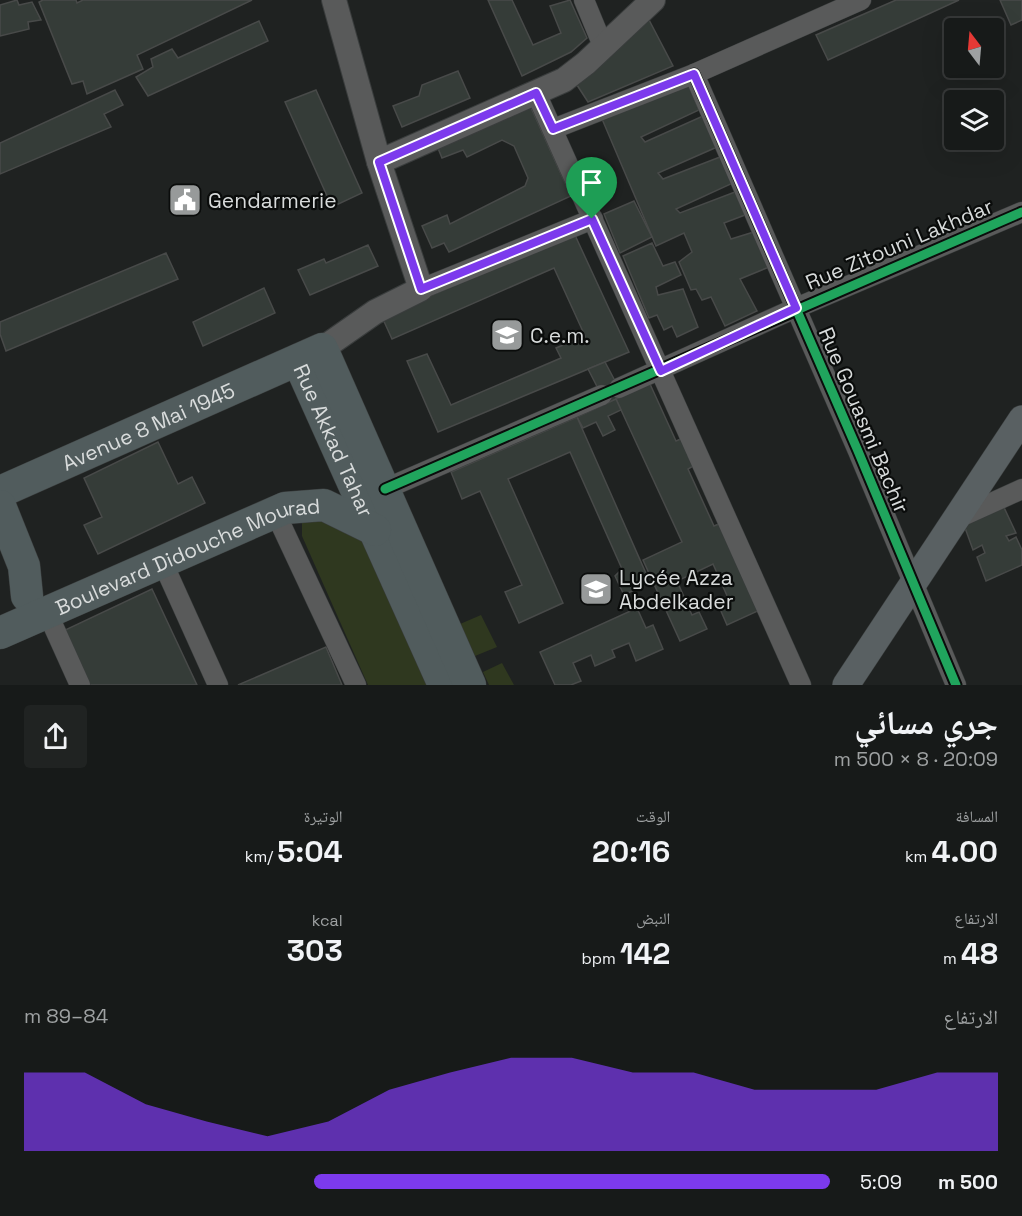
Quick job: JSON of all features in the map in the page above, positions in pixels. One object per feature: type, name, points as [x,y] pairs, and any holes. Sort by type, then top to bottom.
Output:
[{"type":"main road","name":"Rue Akkad Tahar","points":[[310,354],[357,462],[470,685]]},
{"type":"main road","name":"Avenue 8 Mai 1945","points":[[0,492],[310,354]]},
{"type":"main road","points":[[846,685],[1022,419]]},
{"type":"main road","points":[[280,510],[320,490],[357,462]]},
{"type":"main road","name":"Rue Akkad Tahar","points":[[374,494],[375,530],[444,685]]},
{"type":"main road","points":[[324,505],[374,494]]},
{"type":"main road","name":"Boulevard Didouche Mourad","points":[[24,616],[162,561],[280,510],[324,505],[375,530]]},
{"type":"main road","points":[[0,506],[24,566],[24,616]]},
{"type":"main road","points":[[0,563],[24,616]]},
{"type":"street","points":[[334,0],[379,162],[421,289]]},
{"type":"street","points":[[584,0],[603,46]]},
{"type":"street","points":[[379,162],[564,80],[653,0]]},
{"type":"street","points":[[553,129],[694,74],[861,0]]},
{"type":"street","name":"Rue Gouasmi Bachir","points":[[694,74],[956,685]]},
{"type":"street","points":[[536,93],[801,685]]},
{"type":"street","name":"Rue Zitouni Lakhdar","points":[[374,494],[661,371],[796,308],[1022,212]]},
{"type":"street","points":[[310,354],[375,312],[421,289],[592,219]]},
{"type":"street","points":[[956,519],[1022,489]]},
{"type":"street","points":[[280,510],[356,685]]},
{"type":"street","points":[[162,561],[218,685]]},
{"type":"street","points":[[24,616],[80,685]]},
{"type":"green space","points":[[312,516],[365,536],[436,685],[368,685],[302,536],[302,522]]},
{"type":"green space","points":[[481,615],[497,647],[475,656],[460,624]]},
{"type":"green space","points":[[502,663],[514,685],[489,685],[483,672]]},
{"type":"building","points":[[17,0],[19,5],[32,2],[41,20],[28,22],[29,29],[0,36],[0,5]]},
{"type":"building","points":[[76,0],[77,3],[83,0],[252,0],[137,55],[143,69],[87,94],[83,81],[72,84],[39,2]]},
{"type":"building","points":[[488,0],[512,0],[533,45],[561,33],[550,6],[570,0],[587,38],[571,52],[522,76]]},
{"type":"building","points":[[896,0],[959,0],[828,60],[816,35]]},
{"type":"building","points":[[1000,0],[1022,0],[1022,20],[1011,25]]},
{"type":"building","points":[[647,16],[673,66],[588,102],[577,85]]},
{"type":"building","points":[[259,21],[268,41],[148,96],[136,77],[153,67],[151,59],[172,49],[178,58]]},
{"type":"building","points":[[458,71],[470,98],[402,127],[393,106],[419,96],[422,85]]},
{"type":"building","points":[[687,82],[699,110],[641,137],[645,142],[703,116],[717,147],[658,173],[663,179],[720,157],[733,183],[676,209],[680,213],[735,192],[745,215],[724,223],[731,239],[757,231],[769,267],[740,279],[757,311],[725,326],[711,297],[702,300],[696,289],[691,290],[679,262],[692,252],[684,233],[656,246],[602,119]]},
{"type":"building","points":[[115,90],[123,105],[104,114],[111,127],[0,174],[0,143]]},
{"type":"building","points":[[316,90],[362,193],[332,207],[285,102]]},
{"type":"building","points":[[528,101],[571,196],[449,252],[444,243],[432,248],[422,226],[447,215],[450,224],[525,186],[528,178],[514,146],[502,140],[467,157],[463,150],[442,158],[435,141]]},
{"type":"building","points":[[634,201],[652,237],[620,253],[604,214]]},
{"type":"building","points":[[574,233],[629,352],[438,432],[407,361],[427,354],[451,405],[561,358],[556,348],[585,336],[554,268],[392,339],[382,317]]},
{"type":"building","points":[[652,243],[663,266],[675,262],[681,275],[656,287],[658,295],[683,289],[698,327],[677,337],[672,326],[664,330],[657,315],[649,318],[623,256]]},
{"type":"building","points":[[368,245],[378,266],[310,295],[298,270],[324,259],[326,263]]},
{"type":"building","points":[[166,253],[178,279],[6,351],[0,334],[0,322]]},
{"type":"building","points":[[264,288],[275,313],[203,346],[193,322]]},
{"type":"building","points":[[605,362],[623,396],[606,404],[588,369]]},
{"type":"building","points":[[650,384],[676,441],[683,438],[695,465],[688,469],[714,526],[721,523],[760,610],[727,625],[717,602],[728,598],[713,564],[677,581],[692,615],[699,612],[707,629],[680,641],[643,560],[682,542],[616,399]]},
{"type":"building","points":[[616,399],[621,410],[608,416],[615,430],[603,436],[596,422],[583,428],[577,417]]},
{"type":"building","points":[[577,417],[648,578],[633,585],[634,590],[624,595],[615,576],[622,569],[570,452],[508,479],[563,603],[519,623],[505,592],[522,585],[480,491],[462,499],[451,472]]},
{"type":"building","points":[[158,442],[178,484],[192,477],[205,503],[98,554],[84,525],[102,517],[84,478]]},
{"type":"building","points":[[1001,501],[1016,533],[1006,536],[1009,541],[1016,537],[1022,550],[1022,565],[986,581],[977,557],[985,553],[982,545],[973,550],[964,525]]},
{"type":"building","points":[[152,589],[197,685],[88,685],[63,631]]},
{"type":"building","points":[[637,608],[646,628],[653,625],[663,649],[636,661],[629,643],[612,650],[615,657],[595,666],[591,655],[573,663],[581,681],[571,685],[555,685],[540,652]]},
{"type":"building","points":[[326,647],[342,685],[238,685]]},
{"type":"cycle path","points":[[694,74],[858,451],[956,685]]},
{"type":"cycle path","points":[[385,489],[1022,212]]},
{"type":"place","name":"Gendarmerie","points":[[185,200]]},
{"type":"place","name":"C.e.m.","points":[[507,335]]},
{"type":"place","name":"Lycée Azza Abdelkader","points":[[596,589]]},
{"type":"route","points":[[694,74],[796,308],[661,371],[592,219],[421,289],[379,162],[536,93],[553,129],[694,74]]}]
